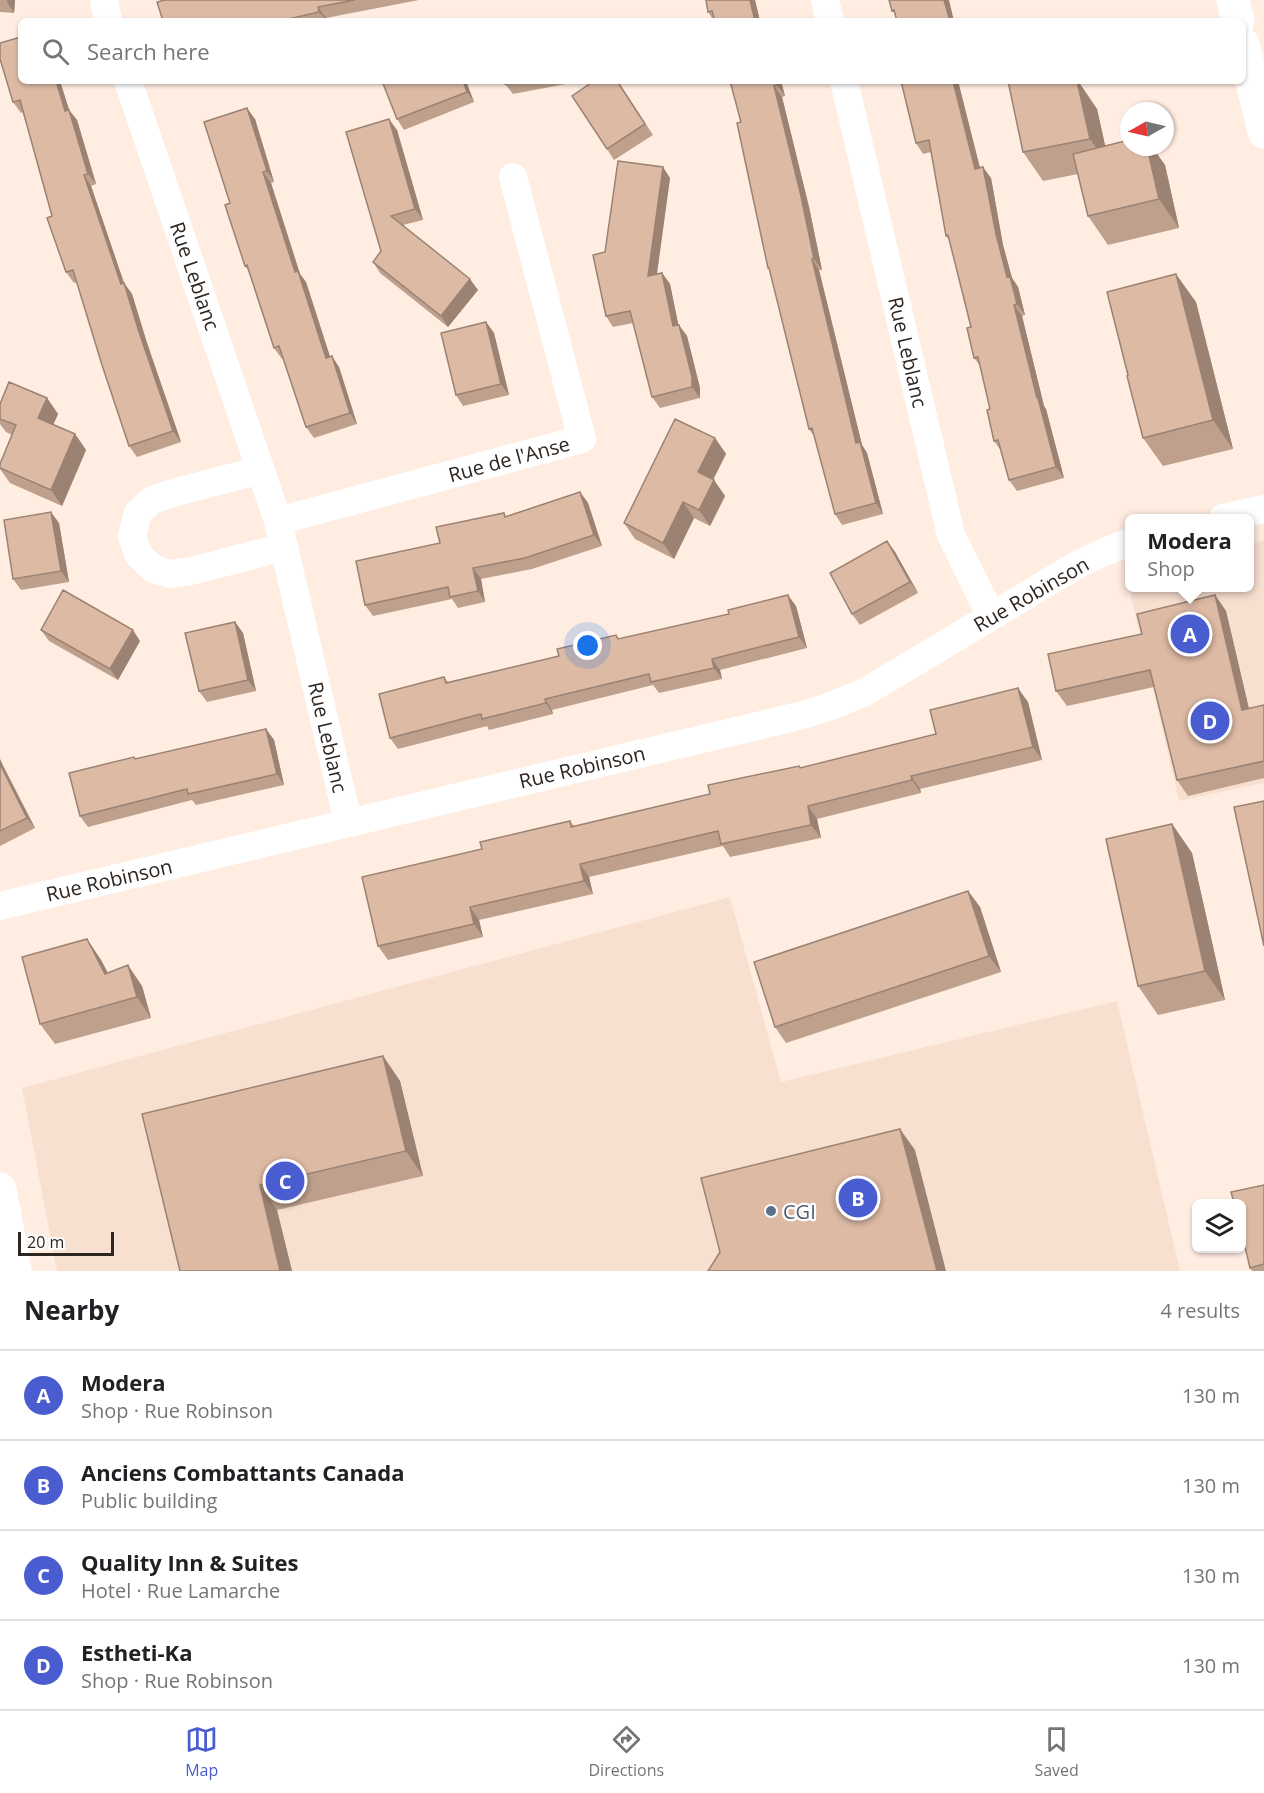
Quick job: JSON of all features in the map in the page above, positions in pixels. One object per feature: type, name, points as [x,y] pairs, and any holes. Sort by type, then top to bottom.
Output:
[{"type":"street","points":[[104,0],[107,18]]},
{"type":"street","points":[[825,0],[829,18]]},
{"type":"street","points":[[1233,0],[1237,18]]},
{"type":"street","points":[[1246,57],[1264,132]]},
{"type":"street","name":"Rue Leblanc","points":[[129,84],[281,534],[348,822]]},
{"type":"street","name":"Rue Leblanc","points":[[845,84],[951,535],[991,616]]},
{"type":"street","name":"Rue de l'Anse","points":[[281,534],[582,439],[513,177]]},
{"type":"street","points":[[261,470],[152,500],[138,513],[132,536],[138,554],[153,569],[171,574],[191,571],[281,534]]},
{"type":"street","points":[[1244,514],[1264,509]]},
{"type":"street","name":"Rue Robinson","points":[[0,906],[792,718],[834,705],[865,692],[1077,565],[1125,544]]},
{"type":"street","points":[[0,1189],[15,1271]]},
{"type":"shaded area","points":[[1264,540],[1264,783],[1179,801],[1130,592],[1254,592],[1254,543]]},
{"type":"shaded area","points":[[730,897],[781,1082],[1117,1001],[1180,1271],[57,1271],[22,1088]]},
{"type":"building","points":[[165,0],[355,0],[318,7],[319,12],[293,18],[162,18],[157,2]]},
{"type":"building","points":[[706,0],[750,0],[754,18],[714,18],[712,11],[708,12]]},
{"type":"building","points":[[889,0],[944,0],[949,18],[896,18],[894,10],[892,11]]},
{"type":"building","points":[[18,38],[18,84],[57,84],[65,111],[69,110],[88,174],[84,175],[121,284],[124,283],[173,431],[129,446],[73,270],[66,272],[47,218],[52,216],[20,100],[13,102],[0,59],[0,43]]},
{"type":"building","points":[[383,84],[464,84],[467,92],[397,119]]},
{"type":"building","points":[[590,84],[619,84],[645,124],[607,149],[572,96]]},
{"type":"building","points":[[731,84],[777,84],[774,86],[801,196],[814,259],[812,259],[856,443],[860,442],[876,503],[835,514],[812,428],[809,429],[768,268],[737,123],[741,122]]},
{"type":"building","points":[[902,84],[954,84],[975,169],[983,167],[996,234],[1007,277],[1010,276],[1017,304],[1014,305],[1056,467],[1009,480],[998,440],[994,441],[987,410],[990,409],[978,357],[974,358],[967,328],[971,327],[948,235],[946,236],[929,140],[916,143]]},
{"type":"building","points":[[1009,84],[1078,84],[1090,139],[1023,152]]},
{"type":"building","points":[[247,108],[267,171],[263,172],[295,272],[298,271],[326,358],[332,356],[350,413],[306,427],[279,346],[274,348],[247,265],[245,266],[225,205],[230,203],[204,122]]},
{"type":"building","points":[[389,119],[415,209],[391,216],[470,279],[441,316],[373,262],[381,251],[346,132]]},
{"type":"building","points":[[1120,142],[1120,156],[1149,156],[1159,199],[1088,216],[1073,154]]},
{"type":"building","points":[[618,161],[663,167],[648,276],[662,273],[673,326],[679,325],[692,377],[692,387],[652,397],[630,311],[606,316],[593,255],[605,252]]},
{"type":"building","points":[[1176,274],[1213,420],[1143,438],[1107,292]]},
{"type":"building","points":[[486,322],[501,384],[456,395],[441,333]]},
{"type":"building","points":[[9,382],[47,398],[38,418],[75,434],[51,490],[0,468],[16,425],[0,419],[0,404]]},
{"type":"building","points":[[675,419],[715,438],[698,472],[714,480],[699,510],[683,502],[663,543],[624,523]]},
{"type":"building","points":[[580,492],[594,535],[525,558],[473,568],[478,591],[450,597],[448,587],[365,605],[356,561],[440,543],[436,527],[504,513],[505,517]]},
{"type":"building","points":[[51,512],[61,571],[13,579],[4,520]]},
{"type":"building","points":[[887,541],[910,582],[852,614],[830,573]]},
{"type":"building","points":[[63,590],[133,630],[110,669],[41,630]]},
{"type":"building","points":[[788,595],[799,637],[712,659],[714,668],[651,682],[649,674],[545,699],[546,703],[482,719],[481,714],[390,738],[379,694],[444,677],[446,683],[559,656],[557,649],[616,635],[618,639],[729,614],[728,610]]},
{"type":"building","points":[[1215,595],[1242,710],[1264,705],[1264,761],[1177,780],[1150,670],[1056,691],[1048,654],[1142,634],[1137,614]]},
{"type":"building","points":[[235,622],[248,680],[199,691],[185,633]]},
{"type":"building","points":[[1018,688],[1033,747],[911,776],[912,780],[808,806],[811,825],[721,844],[718,831],[580,864],[584,881],[470,907],[474,924],[378,946],[362,877],[482,849],[480,842],[570,821],[571,827],[710,794],[708,785],[799,766],[800,768],[936,734],[930,710]]},
{"type":"building","points":[[266,729],[277,774],[188,794],[187,789],[80,816],[69,773]]},
{"type":"building","points":[[0,764],[27,818],[0,831]]},
{"type":"building","points":[[1264,801],[1264,946],[1234,807]]},
{"type":"building","points":[[1172,824],[1205,971],[1138,986],[1106,839]]},
{"type":"building","points":[[968,891],[989,956],[775,1027],[754,962]]},
{"type":"building","points":[[87,939],[105,974],[128,965],[137,997],[40,1024],[22,957]]},
{"type":"building","points":[[383,1056],[406,1151],[260,1185],[280,1271],[180,1271],[142,1114]]},
{"type":"building","points":[[900,1129],[937,1271],[708,1271],[720,1252],[701,1178]]},
{"type":"building","points":[[1264,1185],[1264,1264],[1250,1268],[1246,1251],[1246,1199],[1233,1199],[1231,1192]]},
{"type":"place","name":"Modera","points":[[1190,634]]},
{"type":"place","name":"Estheti-Ka","points":[[1210,721]]},
{"type":"place","name":"Quality Inn & Suites","points":[[285,1181]]},
{"type":"place","name":"Anciens Combattants Canada","points":[[858,1198]]},
{"type":"place","name":"CGI","points":[[771,1211]]}]
